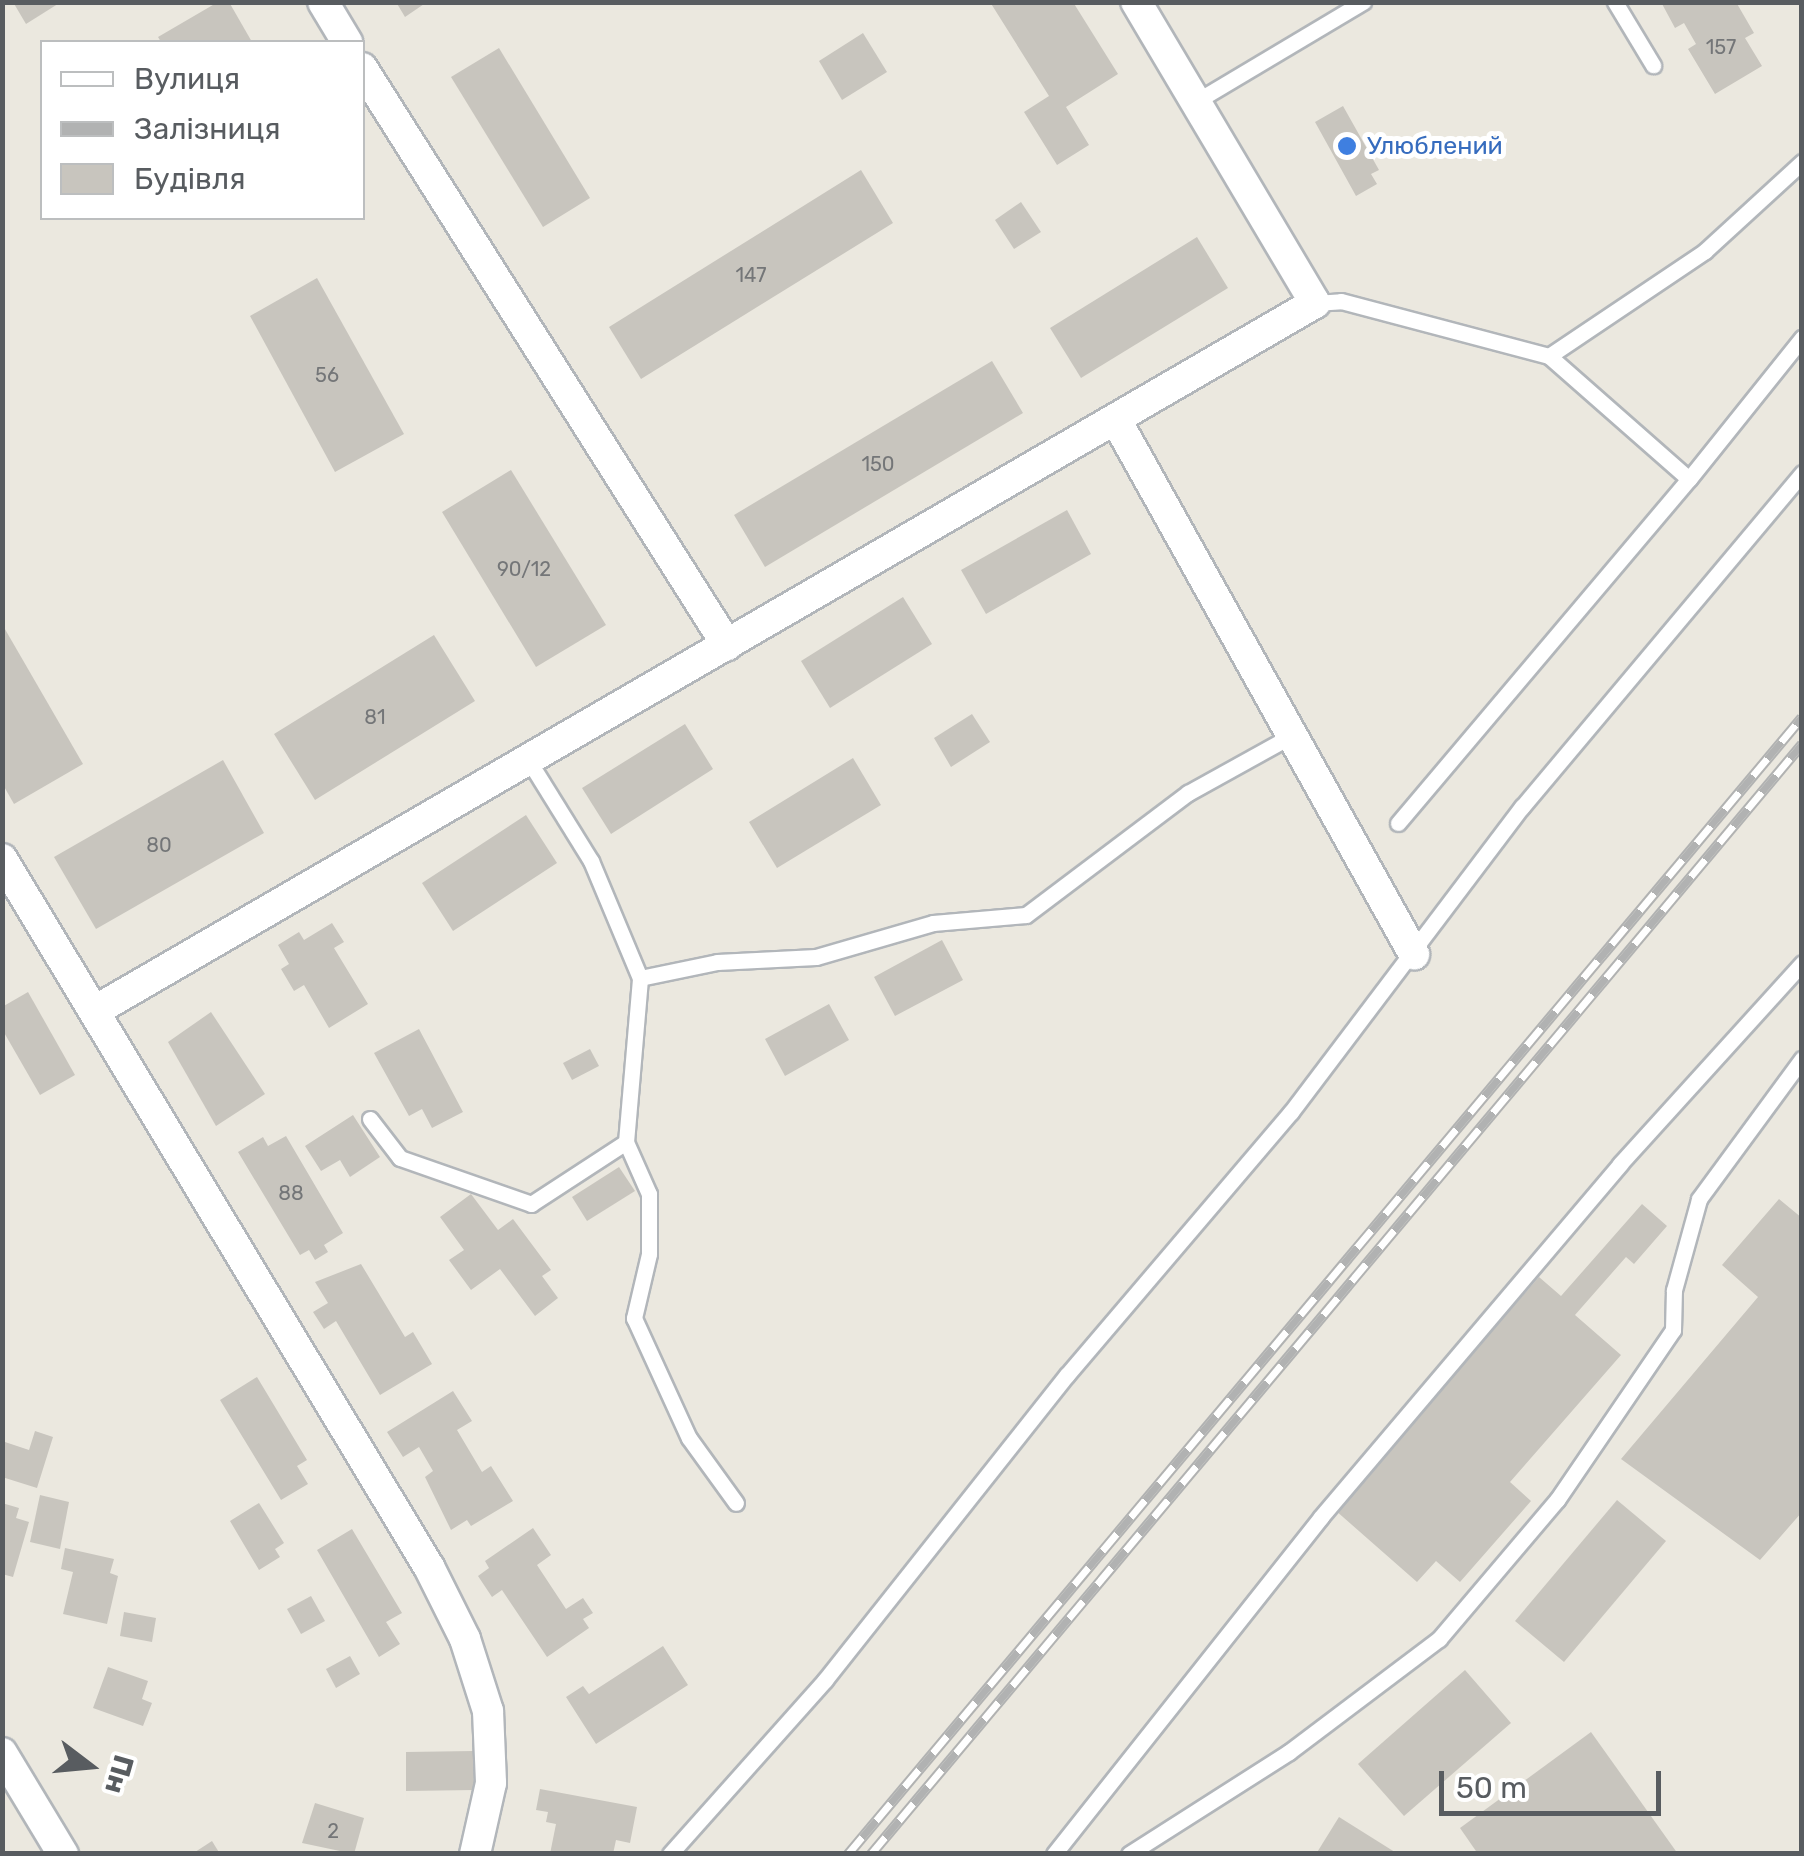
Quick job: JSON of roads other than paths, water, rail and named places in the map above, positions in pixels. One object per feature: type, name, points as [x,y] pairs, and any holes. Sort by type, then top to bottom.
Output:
[{"type":"street","points":[[322,2],[346,40]]},
{"type":"street","points":[[98,1010],[1315,303],[1136,2]]},
{"type":"street","points":[[365,73],[727,645]]},
{"type":"street","points":[[1116,420],[1289,737],[1414,954]]},
{"type":"street","points":[[2,858],[98,1010],[466,1639],[488,1711],[491,1783],[475,1854]]},
{"type":"street","points":[[2,1753],[63,1854]]},
{"type":"lane","points":[[1195,102],[1363,2]]},
{"type":"lane","points":[[1615,2],[1652,65]]},
{"type":"lane","points":[[1549,356],[1705,251],[1802,162]]},
{"type":"lane","points":[[1315,303],[1341,301],[1549,356],[1688,479]]},
{"type":"lane","points":[[1398,822],[1802,338]]},
{"type":"lane","points":[[670,1854],[826,1680],[1414,954],[1522,807],[1802,473]]},
{"type":"lane","points":[[640,978],[716,962],[816,958],[933,922],[1026,915],[1188,793],[1289,737]]},
{"type":"lane","points":[[528,761],[591,862],[640,978],[626,1142],[649,1194],[649,1254],[634,1318],[689,1438],[736,1502]]},
{"type":"lane","points":[[1054,1854],[1321,1518],[1620,1164],[1802,964]]},
{"type":"lane","points":[[1129,1854],[1290,1752],[1439,1639],[1557,1500],[1673,1330],[1674,1290],[1700,1199],[1802,1059]]},
{"type":"lane","points":[[370,1119],[400,1158],[531,1204],[626,1142]]},
{"type":"railway","points":[[848,1854],[1802,717]]},
{"type":"railway","points":[[871,1854],[1802,744]]},
{"type":"place","name":"Улюблений","points":[[1347,146]]}]
